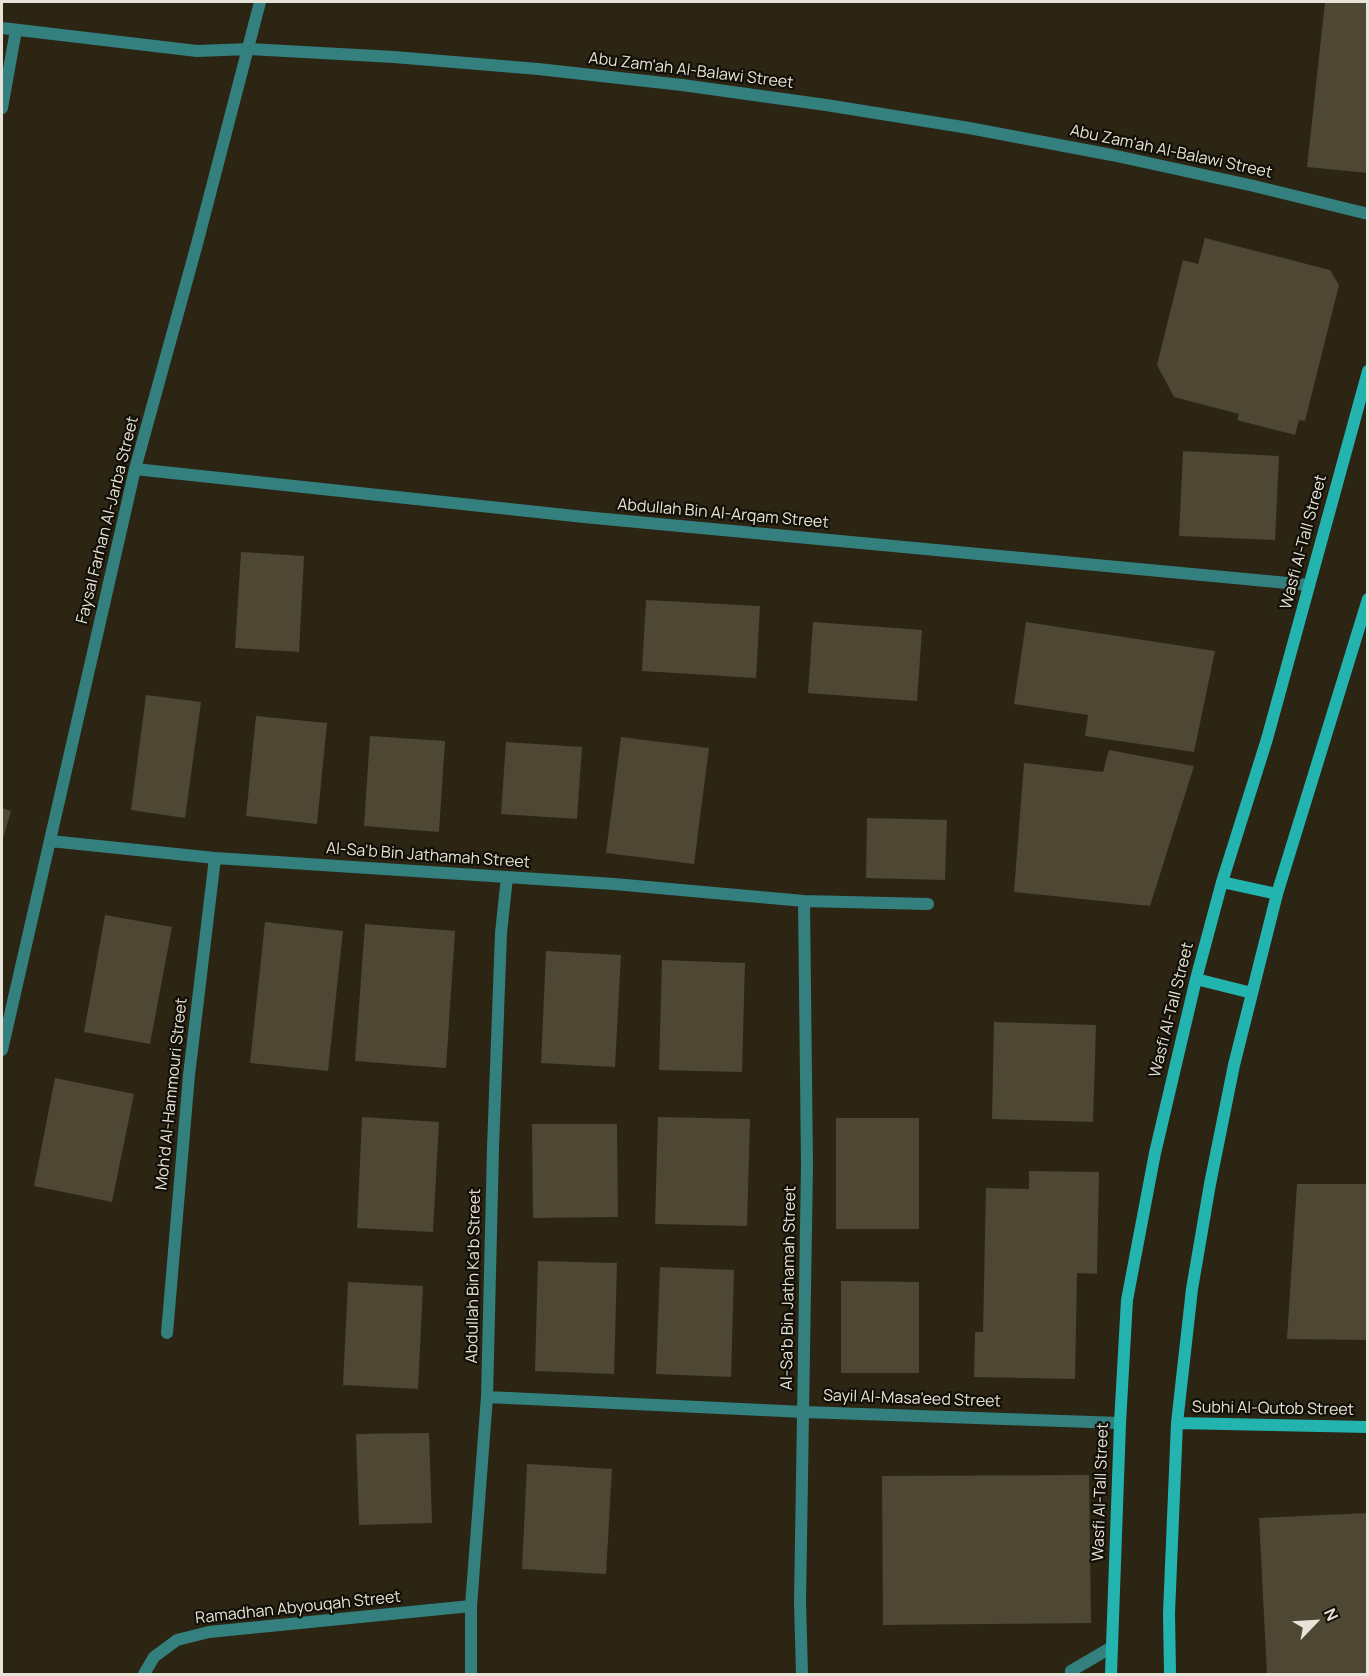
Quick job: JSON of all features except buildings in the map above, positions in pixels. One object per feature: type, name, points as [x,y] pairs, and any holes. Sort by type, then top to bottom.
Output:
[{"type":"main road","name":"Wasfi Al-Tall Street","points":[[1112,1674],[1120,1423],[1127,1300],[1155,1153],[1196,979],[1222,882],[1267,739],[1368,371]]},
{"type":"main road","points":[[1170,1674],[1169,1613],[1177,1423],[1192,1289],[1210,1184],[1234,1065],[1277,894],[1367,602]]},
{"type":"main road","points":[[1222,882],[1277,894]]},
{"type":"main road","points":[[1196,979],[1252,993]]},
{"type":"main road","name":"Subhi Al-Qutob Street","points":[[1177,1423],[1368,1427]]},
{"type":"street","name":"Faysal Farhan Al-Jarba Street","points":[[2,1050],[135,469],[260,2]]},
{"type":"street","name":"Abu Zam'ah Al-Balawi Street","points":[[2,28],[197,51],[249,49],[394,57],[538,69],[682,85],[969,128],[1112,155],[1368,214]]},
{"type":"street","points":[[2,108],[16,30]]},
{"type":"street","name":"Abdullah Bin Al-Arqam Street","points":[[135,469],[584,518],[1309,585]]},
{"type":"street","name":"Al-Sa'b Bin Jathamah Street","points":[[50,841],[215,858],[700,890],[804,901],[928,904]]},
{"type":"street","name":"Moh'd Al-Hammouri Street","points":[[167,1333],[189,1075],[215,858]]},
{"type":"street","name":"Abdullah Bin Ka'b Street","points":[[471,1674],[471,1606],[487,1397],[501,933],[507,878]]},
{"type":"street","name":"Al-Sa'b Bin Jathamah Street","points":[[801,1674],[800,1602],[807,1165],[804,901]]},
{"type":"street","name":"Sayil Al-Masa'eed Street","points":[[487,1397],[804,1412],[1120,1423]]},
{"type":"street","name":"Ramadhan Abyouqah Street","points":[[144,1674],[154,1657],[177,1640],[209,1632],[471,1606]]},
{"type":"street","points":[[1071,1674],[1071,1671],[1112,1647]]}]
